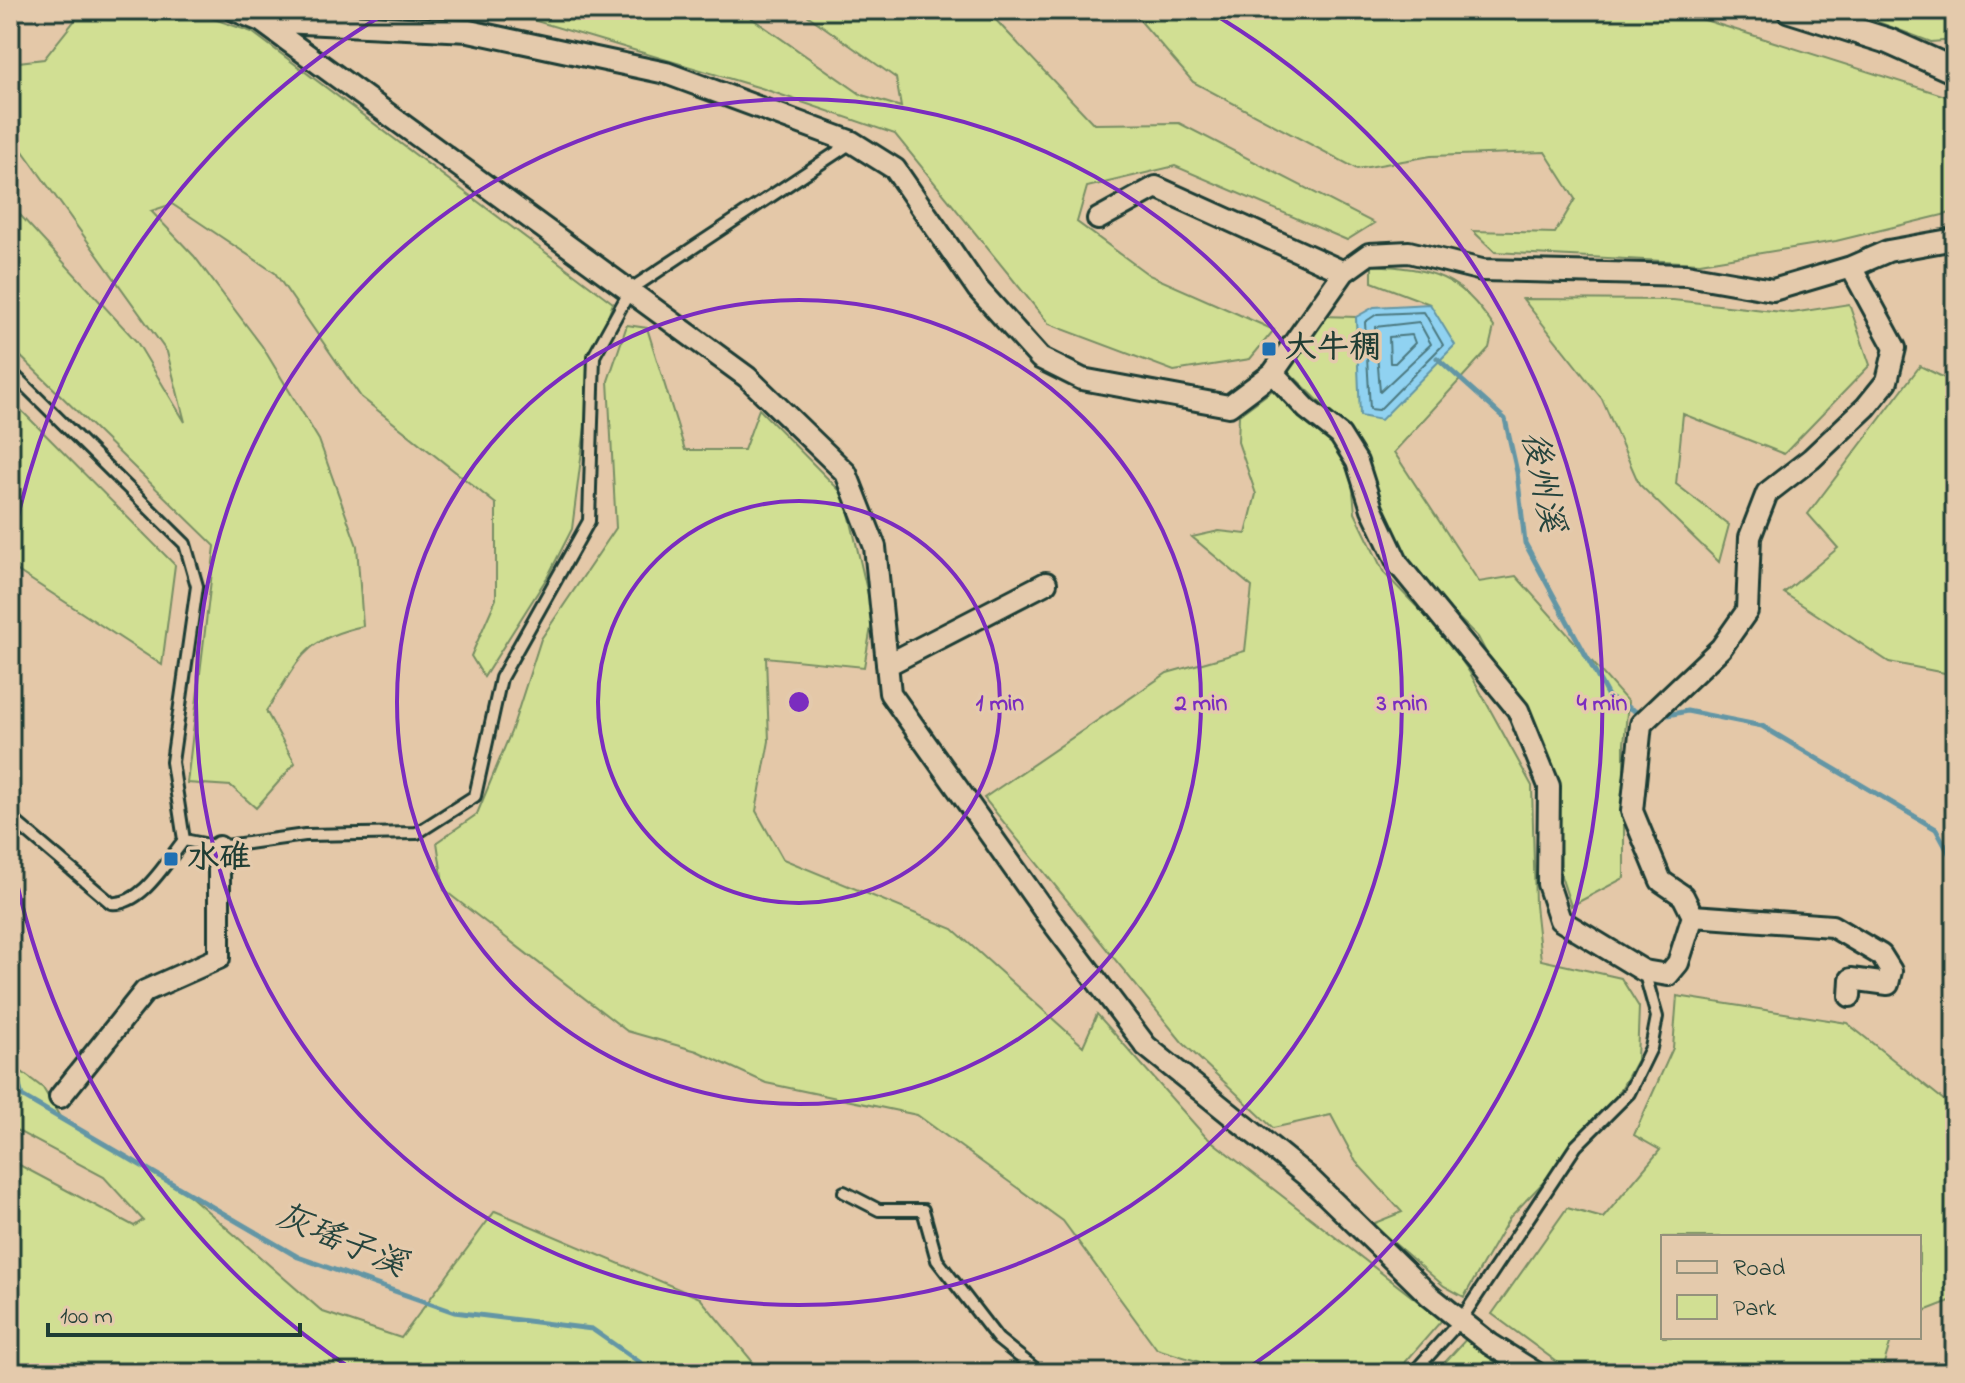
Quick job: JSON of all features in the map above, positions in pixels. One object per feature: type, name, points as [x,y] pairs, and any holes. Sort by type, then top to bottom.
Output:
[{"type":"street","points":[[234,10],[261,21],[320,67],[631,289],[747,377],[846,473],[875,547],[890,693],[927,749],[1146,1046],[1308,1177],[1460,1321],[1536,1373]]},
{"type":"street","points":[[1790,10],[1888,41],[1955,71]]},
{"type":"street","points":[[261,21],[469,31],[666,73],[852,142],[895,169],[978,289],[1040,358],[1082,379],[1229,406],[1273,373],[1344,272],[1369,254],[1409,252],[1482,270],[1687,275],[1773,290],[1851,267],[1888,251],[1955,239]]},
{"type":"street","points":[[1098,219],[1156,187],[1344,272]]},
{"type":"street","points":[[1273,373],[1307,409],[1340,435],[1357,462],[1372,509],[1398,564],[1518,710],[1549,786],[1548,884],[1560,920],[1644,971],[1668,975],[1678,963],[1693,916],[1683,896],[1661,881],[1632,811],[1641,724],[1721,648],[1747,611],[1750,537],[1767,493],[1866,407],[1887,381],[1895,348],[1851,267]]},
{"type":"street","points":[[887,665],[1046,583]]},
{"type":"street","points":[[60,1097],[145,991],[219,958],[219,847]]},
{"type":"street","points":[[1693,916],[1832,926],[1881,955],[1891,971],[1888,984],[1851,979],[1850,996]]},
{"type":"lane","points":[[184,840],[219,847],[305,835],[417,833],[475,796],[501,678],[589,521],[594,356],[631,289],[852,142]]},
{"type":"lane","points":[[10,371],[185,544],[197,586],[172,762],[184,840],[136,896],[123,904],[111,903],[10,817]]},
{"type":"lane","points":[[1413,1373],[1460,1321],[1576,1146],[1629,1093],[1651,1048],[1657,1017],[1644,971]]},
{"type":"lane","points":[[844,1192],[879,1210],[923,1210],[937,1260],[945,1272],[998,1339],[1040,1373]]},
{"type":"green space","points":[[83,10],[188,10],[252,32],[613,303],[594,356],[572,529],[548,576],[484,677],[471,656],[496,599],[496,504],[361,397],[275,273],[172,204],[151,211],[194,256],[262,346],[319,440],[357,546],[363,626],[326,638],[314,646],[295,666],[266,711],[295,763],[256,808],[231,786],[187,783],[215,546],[10,346],[10,204],[137,342],[185,422],[167,352],[10,133],[10,63],[44,59]]},
{"type":"green space","points":[[499,10],[740,10],[862,95],[901,107],[896,78],[800,10],[963,10],[992,16],[1094,124],[1179,123],[1374,223],[1347,240],[1175,166],[1087,187],[1077,222],[1149,275],[1274,330],[1250,359],[1174,371],[1049,324],[895,134],[761,88]]},
{"type":"green space","points":[[1131,10],[1673,10],[1955,99],[1955,212],[1836,241],[1700,263],[1495,252],[1473,231],[1555,233],[1575,199],[1545,152],[1431,156],[1357,169],[1193,82]]},
{"type":"green space","points":[[1846,10],[1955,10],[1955,40],[1931,42]]},
{"type":"green space","points":[[1372,265],[1412,269],[1443,278],[1469,296],[1494,327],[1489,348],[1394,452],[1479,582],[1516,576],[1628,702],[1624,744],[1624,878],[1571,906],[1561,876],[1559,790],[1478,637],[1407,567],[1380,510],[1363,460],[1336,418],[1288,371],[1322,316],[1356,317],[1359,351],[1430,304],[1372,282]]},
{"type":"green space","points":[[1523,299],[1673,300],[1792,313],[1849,304],[1870,365],[1784,454],[1683,414],[1676,484],[1729,525],[1719,562],[1639,484],[1602,399]]},
{"type":"green space","points":[[627,325],[647,328],[685,450],[744,450],[759,409],[845,496],[873,616],[864,667],[766,657],[769,741],[756,811],[783,859],[953,929],[1083,1046],[1097,1014],[1205,1136],[1442,1320],[1396,1373],[1236,1373],[1157,1349],[1063,1221],[917,1115],[766,1083],[697,1051],[627,1031],[444,890],[437,842],[477,814],[511,732],[541,639],[616,528],[608,381]]},
{"type":"green space","points":[[1920,366],[1955,383],[1955,675],[1889,662],[1784,593],[1838,548],[1808,514]]},
{"type":"green space","points":[[1274,389],[1319,426],[1350,459],[1355,513],[1384,573],[1444,635],[1470,673],[1532,786],[1535,905],[1541,960],[1621,978],[1639,1007],[1637,1060],[1605,1118],[1510,1217],[1464,1297],[1444,1286],[1372,1224],[1402,1212],[1356,1162],[1331,1115],[1273,1128],[1182,1042],[984,798],[1167,673],[1245,651],[1252,587],[1192,537],[1219,531],[1246,534],[1256,494],[1238,442],[1239,415]]},
{"type":"green space","points":[[10,399],[175,565],[162,665],[10,566]]},
{"type":"green space","points":[[1677,996],[1847,1023],[1955,1109],[1955,1189],[1946,1222],[1955,1267],[1955,1299],[1921,1312],[1921,1235],[1661,1235],[1661,1339],[1891,1339],[1881,1373],[1572,1373],[1492,1314],[1567,1208],[1603,1218],[1660,1150],[1634,1135],[1673,1048]]},
{"type":"green space","points":[[10,1063],[43,1088],[60,1117],[189,1195],[323,1312],[401,1338],[495,1211],[700,1298],[762,1373],[10,1373],[10,1160],[134,1226],[143,1220],[104,1177],[10,1127]]},
{"type":"green space","points":[[1468,1337],[1513,1373],[1435,1373]]},
{"type":"water","points":[[1430,304],[1455,345],[1381,420],[1360,416],[1356,317],[1374,307]]},
{"type":"waterway","name":"後州溪","points":[[1437,358],[1505,419],[1517,472],[1525,543],[1609,698],[1635,711]]},
{"type":"waterway","name":"後州溪","points":[[1658,717],[1687,711],[1762,726],[1936,829],[1955,864]]},
{"type":"waterway","name":"灰瑤子溪","points":[[10,1055],[22,1096],[298,1257],[454,1312],[592,1329],[655,1373]]},
{"type":"place","name":"大牛稠","points":[[1269,349]]},
{"type":"place","name":"水碓","points":[[171,859]]}]
